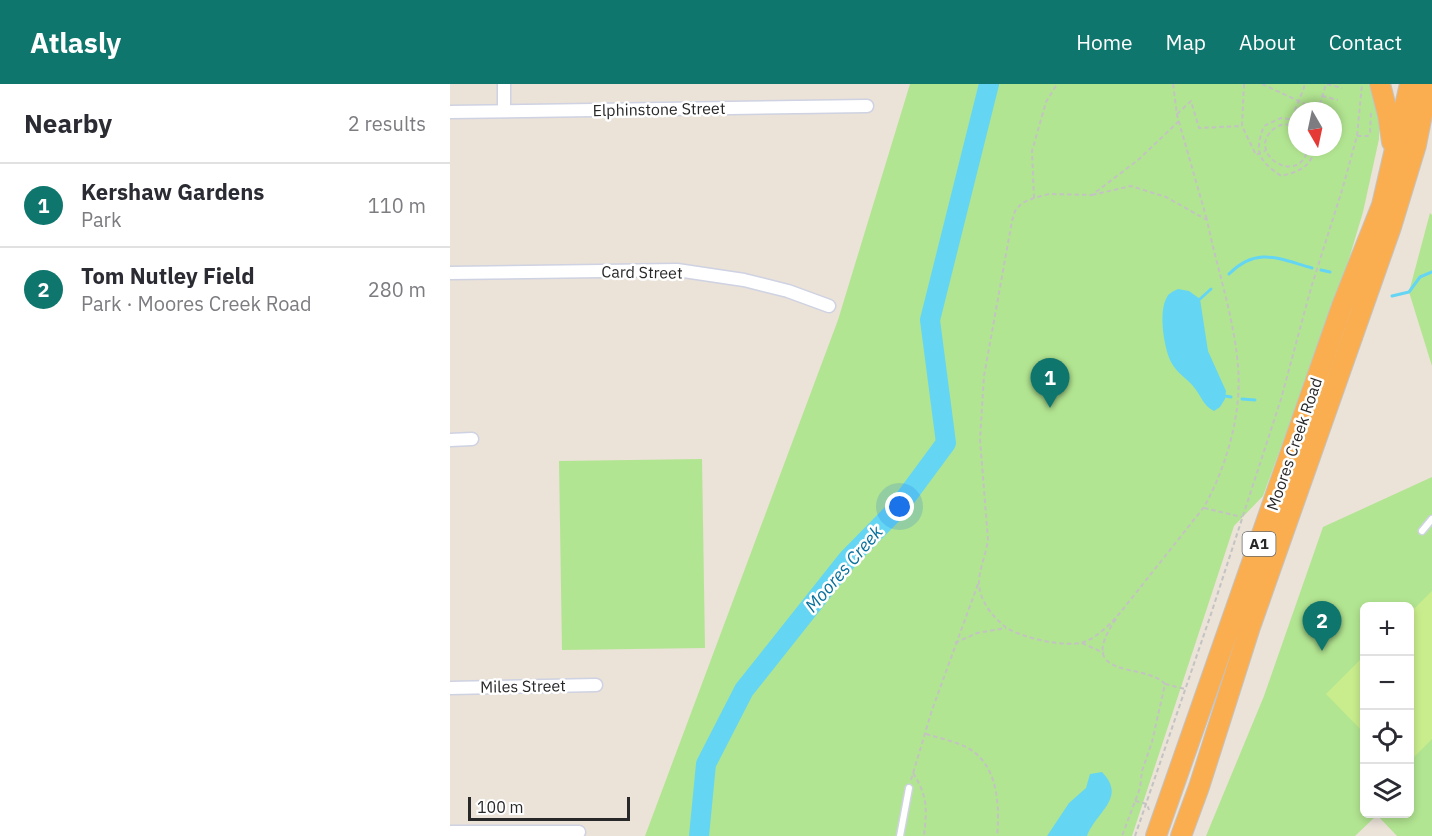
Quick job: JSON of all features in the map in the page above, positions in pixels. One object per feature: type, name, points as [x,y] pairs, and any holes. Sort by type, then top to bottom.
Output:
[{"type":"highway","points":[[1380,84],[1388,115],[1393,157]]},
{"type":"highway","name":"Moores Creek Road","points":[[1156,836],[1342,306],[1382,205],[1393,157],[1419,86]]},
{"type":"highway","name":"Moores Creek Road","points":[[1181,836],[1251,627],[1388,237],[1416,145],[1419,86]]},
{"type":"highway","points":[[1416,145],[1432,128]]},
{"type":"street","points":[[504,84],[504,111]]},
{"type":"street","name":"Elphinstone Street","points":[[450,112],[867,106]]},
{"type":"street","name":"Card Street","points":[[450,273],[677,270],[744,280],[788,291],[829,306]]},
{"type":"street","points":[[450,440],[472,439]]},
{"type":"street","name":"Miles Street","points":[[450,688],[596,685]]},
{"type":"street","points":[[450,832],[579,832]]},
{"type":"lane","points":[[1422,531],[1432,519]]},
{"type":"lane","points":[[900,836],[909,788]]},
{"type":"path","points":[[1034,198],[1032,151],[1046,102],[1057,84]]},
{"type":"path","points":[[1173,84],[1177,115],[1207,220],[1235,349],[1238,398],[1226,453],[1212,491],[1203,507],[1120,613],[1104,637],[1104,653],[1114,666],[1185,689]]},
{"type":"path","points":[[1244,84],[1242,126],[1256,155],[1266,151]]},
{"type":"path","points":[[1262,84],[1318,110],[1327,84],[1342,88]]},
{"type":"path","points":[[1300,101],[1305,84]]},
{"type":"path","points":[[1135,836],[1281,399],[1311,288],[1357,136],[1362,84]]},
{"type":"path","points":[[1322,96],[1338,100]]},
{"type":"path","points":[[1177,115],[1191,101],[1199,128],[1242,126]]},
{"type":"path","points":[[1357,136],[1364,137],[1370,133],[1371,112],[1374,104]]},
{"type":"path","points":[[1288,118],[1281,118],[1264,126],[1258,141],[1259,154],[1266,166],[1281,176],[1296,172],[1308,164],[1313,156]]},
{"type":"path","points":[[1092,195],[1138,160],[1179,122]]},
{"type":"path","points":[[1288,125],[1273,129],[1266,140],[1266,151],[1273,162],[1285,167],[1298,164],[1304,156]]},
{"type":"path","points":[[1303,159],[1308,164]]},
{"type":"path","points":[[909,788],[932,710],[978,582],[986,553],[980,439],[984,376],[1015,211],[1022,203],[1049,194],[1092,195],[1131,186],[1166,197],[1207,220]]},
{"type":"path","points":[[1203,507],[1242,517]]},
{"type":"path","points":[[978,582],[987,608],[1007,628]]},
{"type":"path","points":[[955,643],[977,633],[1007,628],[1048,641],[1065,644],[1082,643],[1095,636],[1120,613]]},
{"type":"path","points":[[1082,643],[1104,653]]},
{"type":"path","points":[[1122,836],[1140,788],[1142,771],[1152,742],[1165,684]]},
{"type":"path","points":[[926,734],[966,747],[978,755],[988,767],[997,801],[997,836]]},
{"type":"path","points":[[912,772],[923,790],[927,810],[924,836]]},
{"type":"path","points":[[1136,801],[1147,804]]},
{"type":"green space","points":[[910,84],[1369,84],[1375,95],[1379,111],[1379,139],[1363,212],[1343,279],[1263,496],[1234,526],[1132,836],[645,836],[838,320]]},
{"type":"green space","points":[[1430,213],[1432,215],[1432,366],[1409,292]]},
{"type":"green space","points":[[702,459],[705,648],[562,650],[559,461]]},
{"type":"green space","points":[[1432,477],[1432,836],[1397,836],[1380,818],[1414,818],[1414,602],[1360,602],[1360,818],[1374,818],[1355,836],[1206,836],[1264,696],[1323,527]]},
{"type":"green space","points":[[1432,591],[1432,739],[1414,757],[1414,656],[1414,609]]},
{"type":"green space","points":[[1360,660],[1360,729],[1326,694]]},
{"type":"water","points":[[1178,289],[1189,291],[1200,299],[1208,351],[1226,391],[1225,399],[1214,411],[1207,406],[1193,386],[1176,369],[1168,356],[1162,320],[1164,303],[1172,292]]},
{"type":"water","points":[[1102,772],[1112,789],[1111,797],[1087,836],[1047,836],[1069,803],[1086,788],[1090,774]]},
{"type":"waterway","name":"Moores Creek","points":[[699,836],[706,764],[744,690],[848,559],[898,508],[946,443],[930,320],[989,84]]},
{"type":"waterway","points":[[1229,274],[1239,265],[1259,257],[1279,259],[1312,268]]},
{"type":"waterway","points":[[1321,270],[1330,272]]},
{"type":"waterway","points":[[1392,296],[1409,292],[1420,277],[1432,272]]},
{"type":"waterway","points":[[1200,299],[1211,289]]},
{"type":"waterway","points":[[1225,396],[1231,397]]},
{"type":"waterway","points":[[1242,399],[1255,400]]},
{"type":"place","name":"Kershaw Gardens","points":[[1050,408]]},
{"type":"place","name":"Tom Nutley Field","points":[[1322,651]]}]
